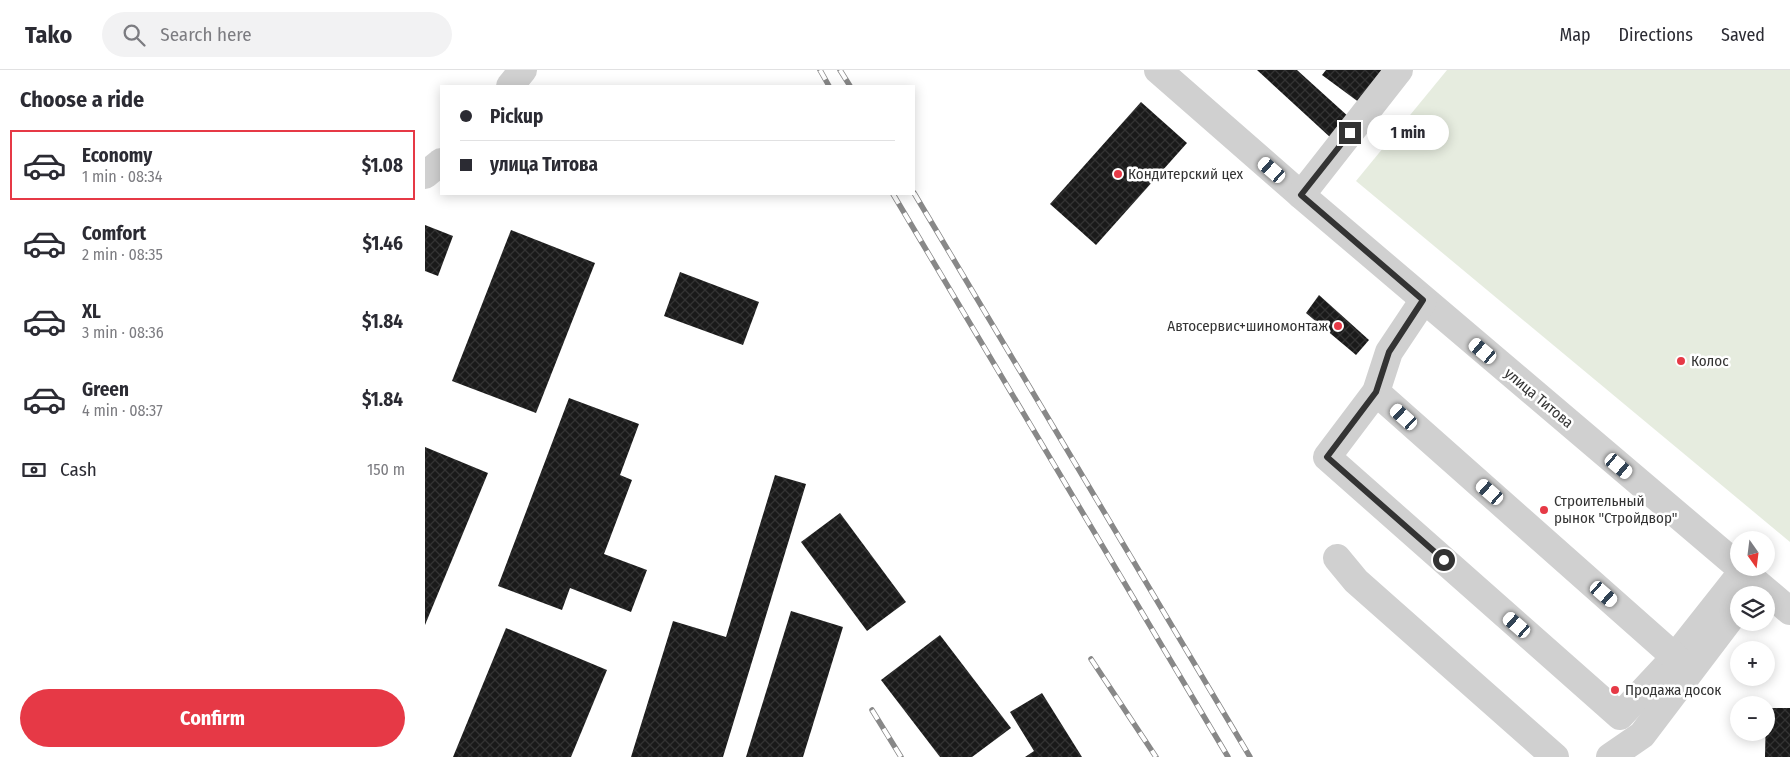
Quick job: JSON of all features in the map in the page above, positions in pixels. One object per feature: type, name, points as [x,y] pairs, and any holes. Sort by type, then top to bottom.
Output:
[{"type":"street","points":[[511,85],[523,70]]},
{"type":"street","name":"улица Титова","points":[[1158,70],[1745,577],[1790,611]]},
{"type":"street","points":[[1301,195],[1399,70]]},
{"type":"street","points":[[425,175],[440,163]]},
{"type":"street","points":[[1423,300],[1389,352],[1376,392],[1327,457],[1620,716],[1745,577]]},
{"type":"street","points":[[1376,392],[1675,656]]},
{"type":"street","points":[[1337,558],[1355,581],[1555,757]]},
{"type":"street","points":[[1610,757],[1642,735],[1730,618]]},
{"type":"shaded area","name":"Колос","points":[[1447,70],[1790,70],[1790,542],[1356,181]]},
{"type":"building","points":[[1257,70],[1297,70],[1350,118],[1331,138]]},
{"type":"building","points":[[1326,70],[1384,70],[1360,103],[1322,75]]},
{"type":"building","name":"Кондитерский цех","points":[[1141,102],[1187,143],[1096,245],[1050,204]]},
{"type":"building","points":[[425,225],[453,236],[438,276],[425,271]]},
{"type":"building","points":[[511,230],[595,263],[536,413],[452,381]]},
{"type":"building","points":[[680,272],[759,302],[743,345],[664,316]]},
{"type":"building","name":"Автосервис+шиномонтаж","points":[[1319,295],[1369,340],[1356,355],[1306,313]]},
{"type":"building","points":[[569,398],[639,424],[620,475],[632,480],[604,554],[647,570],[631,612],[570,588],[562,610],[498,586]]},
{"type":"building","points":[[425,447],[488,473],[425,625]]},
{"type":"building","points":[[775,475],[806,484],[723,757],[631,757],[673,621],[726,637]]},
{"type":"building","points":[[840,513],[906,602],[867,631],[801,542]]},
{"type":"building","points":[[791,611],[843,627],[803,757],[746,757]]},
{"type":"building","points":[[506,628],[607,670],[571,757],[453,757]]},
{"type":"building","points":[[940,635],[1011,728],[972,757],[940,757],[881,680]]},
{"type":"building","points":[[1042,693],[1082,757],[1025,757],[1034,751],[1010,712]]},
{"type":"building","points":[[1775,708],[1790,708],[1790,757],[1765,757],[1765,741],[1775,741]]},
{"type":"railway","points":[[820,70],[828,85]]},
{"type":"railway","points":[[840,70],[849,85]]},
{"type":"railway","points":[[894,195],[1228,757]]},
{"type":"railway","points":[[915,195],[1250,757]]},
{"type":"railway","points":[[1091,659],[1156,757]]},
{"type":"railway","points":[[872,710],[901,757]]},
{"type":"place","name":"Кондитерский цех","points":[[1118,174]]},
{"type":"place","name":"Автосервис+шиномонтаж","points":[[1338,326]]},
{"type":"place","name":"Колос","points":[[1681,361]]},
{"type":"place","name":"Строительный рынок \"Стройдвор\"","points":[[1544,510]]},
{"type":"place","name":"Продажа досок","points":[[1615,690]]},
{"type":"route","points":[[1350,133],[1301,195],[1423,300],[1389,352],[1376,392],[1327,457],[1444,560]]}]
